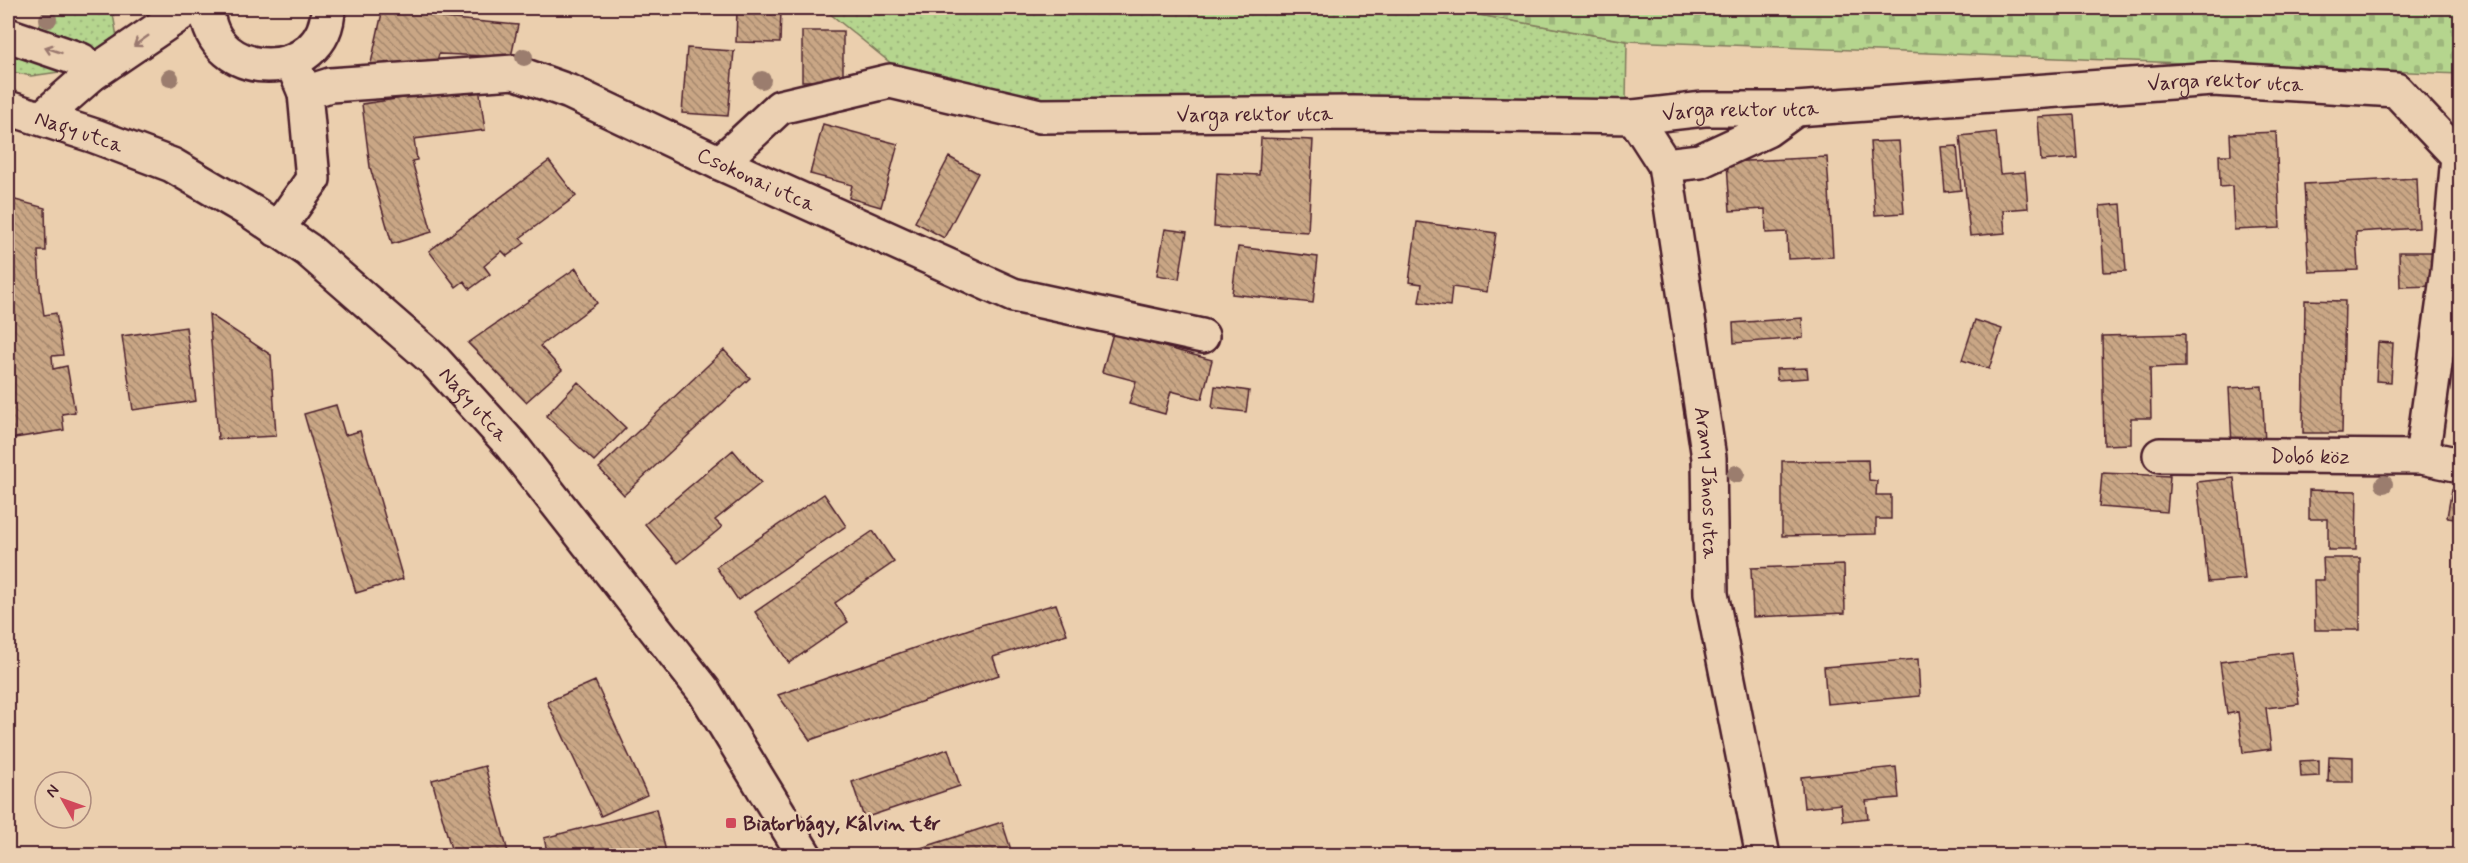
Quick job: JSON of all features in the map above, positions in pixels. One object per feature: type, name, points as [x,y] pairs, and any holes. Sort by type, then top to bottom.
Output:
[{"type":"street","points":[[42,118],[92,74],[189,8]]},
{"type":"street","points":[[207,8],[211,29],[220,44],[234,57],[253,65],[273,66],[291,61],[308,50],[321,34],[328,8]]},
{"type":"street","points":[[8,34],[81,60],[92,74]]},
{"type":"street","points":[[277,230],[313,179],[305,93],[291,61]]},
{"type":"street","name":"Csokonai utca","points":[[305,93],[330,85],[514,72],[570,92],[720,163],[1013,294],[1202,336]]},
{"type":"street","name":"Varga rektor utca","points":[[720,163],[780,107],[890,81],[1040,116],[1353,113],[1634,117],[1704,109],[1796,109],[2213,79],[2396,90],[2457,156],[2448,271],[2422,457]]},
{"type":"street","name":"Nagy utca","points":[[8,108],[172,165],[252,212],[308,249],[434,360],[512,446],[704,691],[805,855]]},
{"type":"street","points":[[1665,165],[1701,161],[1767,130],[1796,109]]},
{"type":"street","name":"Arany János utca","points":[[1634,117],[1665,165],[1709,458],[1711,594],[1763,855]]},
{"type":"street","name":"Dobó köz","points":[[2160,455],[2422,457],[2460,465]]},
{"type":"green space","points":[[44,8],[112,8],[118,43],[80,69],[31,76],[8,71],[8,47],[37,38]]},
{"type":"green space","points":[[823,8],[1440,8],[1627,41],[1626,103],[1033,103],[898,69]]},
{"type":"green space","points":[[1440,8],[2460,8],[2460,74],[1627,41]]},
{"type":"building","points":[[383,8],[444,14],[443,18],[518,25],[511,57],[439,54],[437,61],[429,61],[428,71],[368,77]]},
{"type":"building","points":[[737,8],[781,8],[780,43],[736,42]]},
{"type":"building","points":[[802,31],[843,31],[843,81],[802,81]]},
{"type":"building","points":[[687,48],[734,51],[728,116],[682,113]]},
{"type":"building","points":[[479,87],[485,130],[414,139],[417,160],[412,161],[432,232],[392,244],[370,167],[362,104]]},
{"type":"building","points":[[2074,115],[2077,158],[2041,161],[2038,117]]},
{"type":"building","points":[[823,124],[898,144],[881,207],[849,198],[852,185],[810,174]]},
{"type":"building","points":[[1996,132],[2000,174],[2025,172],[2028,208],[2003,210],[2005,233],[1970,236],[1960,136]]},
{"type":"building","points":[[2276,132],[2280,228],[2234,230],[2232,186],[2220,187],[2219,155],[2231,155],[2230,134]]},
{"type":"building","points":[[1261,138],[1313,140],[1308,232],[1214,227],[1217,173],[1259,175]]},
{"type":"building","points":[[1899,141],[1904,213],[1875,215],[1870,142]]},
{"type":"building","points":[[1957,146],[1961,190],[1945,192],[1941,147]]},
{"type":"building","points":[[949,157],[978,173],[944,238],[915,222]]},
{"type":"building","points":[[1827,157],[1833,257],[1788,259],[1787,232],[1766,233],[1765,209],[1730,211],[1727,162]]},
{"type":"building","points":[[549,161],[576,196],[520,238],[525,243],[507,256],[502,251],[484,266],[490,274],[470,289],[464,281],[456,287],[429,251]]},
{"type":"building","points":[[2417,178],[2419,228],[2356,232],[2358,270],[2309,272],[2304,184]]},
{"type":"building","points":[[8,198],[45,208],[46,251],[38,251],[40,288],[44,315],[56,313],[63,355],[52,356],[53,369],[67,366],[75,412],[62,414],[64,430],[8,439]]},
{"type":"building","points":[[2121,204],[2126,271],[2104,272],[2100,206]]},
{"type":"building","points":[[1417,222],[1496,233],[1487,292],[1452,287],[1450,306],[1419,302],[1422,284],[1409,282]]},
{"type":"building","points":[[1165,229],[1187,232],[1179,279],[1157,275]]},
{"type":"building","points":[[1238,247],[1318,257],[1313,303],[1232,294]]},
{"type":"building","points":[[2399,252],[2434,252],[2435,286],[2400,287]]},
{"type":"building","points":[[576,268],[597,303],[540,346],[562,370],[526,402],[468,343]]},
{"type":"building","points":[[2305,300],[2345,301],[2342,433],[2303,433]]},
{"type":"building","points":[[209,314],[271,355],[276,436],[218,439]]},
{"type":"building","points":[[1802,318],[1803,338],[1734,343],[1733,323]]},
{"type":"building","points":[[1975,320],[2002,329],[1989,369],[1962,360]]},
{"type":"building","points":[[186,327],[196,401],[133,410],[122,336]]},
{"type":"building","points":[[1113,333],[1212,360],[1202,399],[1171,391],[1165,414],[1129,404],[1136,381],[1102,372]]},
{"type":"building","points":[[2185,334],[2185,367],[2150,368],[2151,418],[2131,418],[2131,444],[2104,445],[2102,336]]},
{"type":"building","points":[[2378,342],[2393,343],[2391,382],[2376,381]]},
{"type":"building","points":[[724,350],[750,378],[624,495],[599,468]]},
{"type":"building","points":[[1807,368],[1808,378],[1777,380],[1776,369]]},
{"type":"building","points":[[578,382],[626,428],[594,461],[546,416]]},
{"type":"building","points":[[1215,386],[1249,391],[1246,412],[1212,408]]},
{"type":"building","points":[[2262,386],[2265,443],[2232,445],[2229,388]]},
{"type":"building","points":[[336,405],[345,435],[360,431],[403,579],[356,593],[304,414]]},
{"type":"building","points":[[733,450],[761,483],[715,520],[722,527],[678,563],[645,524]]},
{"type":"building","points":[[1868,460],[1869,480],[1877,481],[1876,495],[1891,495],[1891,519],[1876,519],[1876,534],[1782,536],[1782,461]]},
{"type":"building","points":[[2102,473],[2170,476],[2167,512],[2099,507]]},
{"type":"building","points":[[2234,478],[2245,579],[2208,582],[2197,482]]},
{"type":"building","points":[[2452,489],[2460,491],[2460,519],[2447,517]]},
{"type":"building","points":[[2309,490],[2357,491],[2356,550],[2328,550],[2328,519],[2309,519]]},
{"type":"building","points":[[824,494],[846,526],[738,600],[716,567]]},
{"type":"building","points":[[873,531],[894,562],[835,603],[848,622],[789,663],[755,612]]},
{"type":"building","points":[[2323,558],[2360,558],[2360,630],[2315,630],[2314,580],[2324,580]]},
{"type":"building","points":[[1844,565],[1845,613],[1753,617],[1751,568]]},
{"type":"building","points":[[1056,604],[1067,634],[993,657],[999,675],[810,740],[778,695],[981,625]]},
{"type":"building","points":[[2292,652],[2299,704],[2266,708],[2271,749],[2243,753],[2238,712],[2227,714],[2220,662]]},
{"type":"building","points":[[1918,659],[1920,696],[1827,704],[1824,667]]},
{"type":"building","points":[[595,681],[647,795],[601,816],[547,702]]},
{"type":"building","points":[[948,749],[960,786],[864,818],[852,782]]},
{"type":"building","points":[[2329,756],[2353,757],[2353,782],[2328,782]]},
{"type":"building","points":[[2319,760],[2319,776],[2301,777],[2300,761]]},
{"type":"building","points":[[485,766],[509,856],[453,856],[432,780]]},
{"type":"building","points":[[1896,767],[1899,798],[1866,801],[1868,818],[1843,821],[1841,804],[1804,808],[1801,777]]},
{"type":"building","points":[[656,809],[667,856],[548,856],[544,838]]},
{"type":"building","points":[[1002,822],[1013,856],[896,856]]},
{"type":"place","name":"Biatorbágy, Kálvin tér","points":[[731,823]]}]
